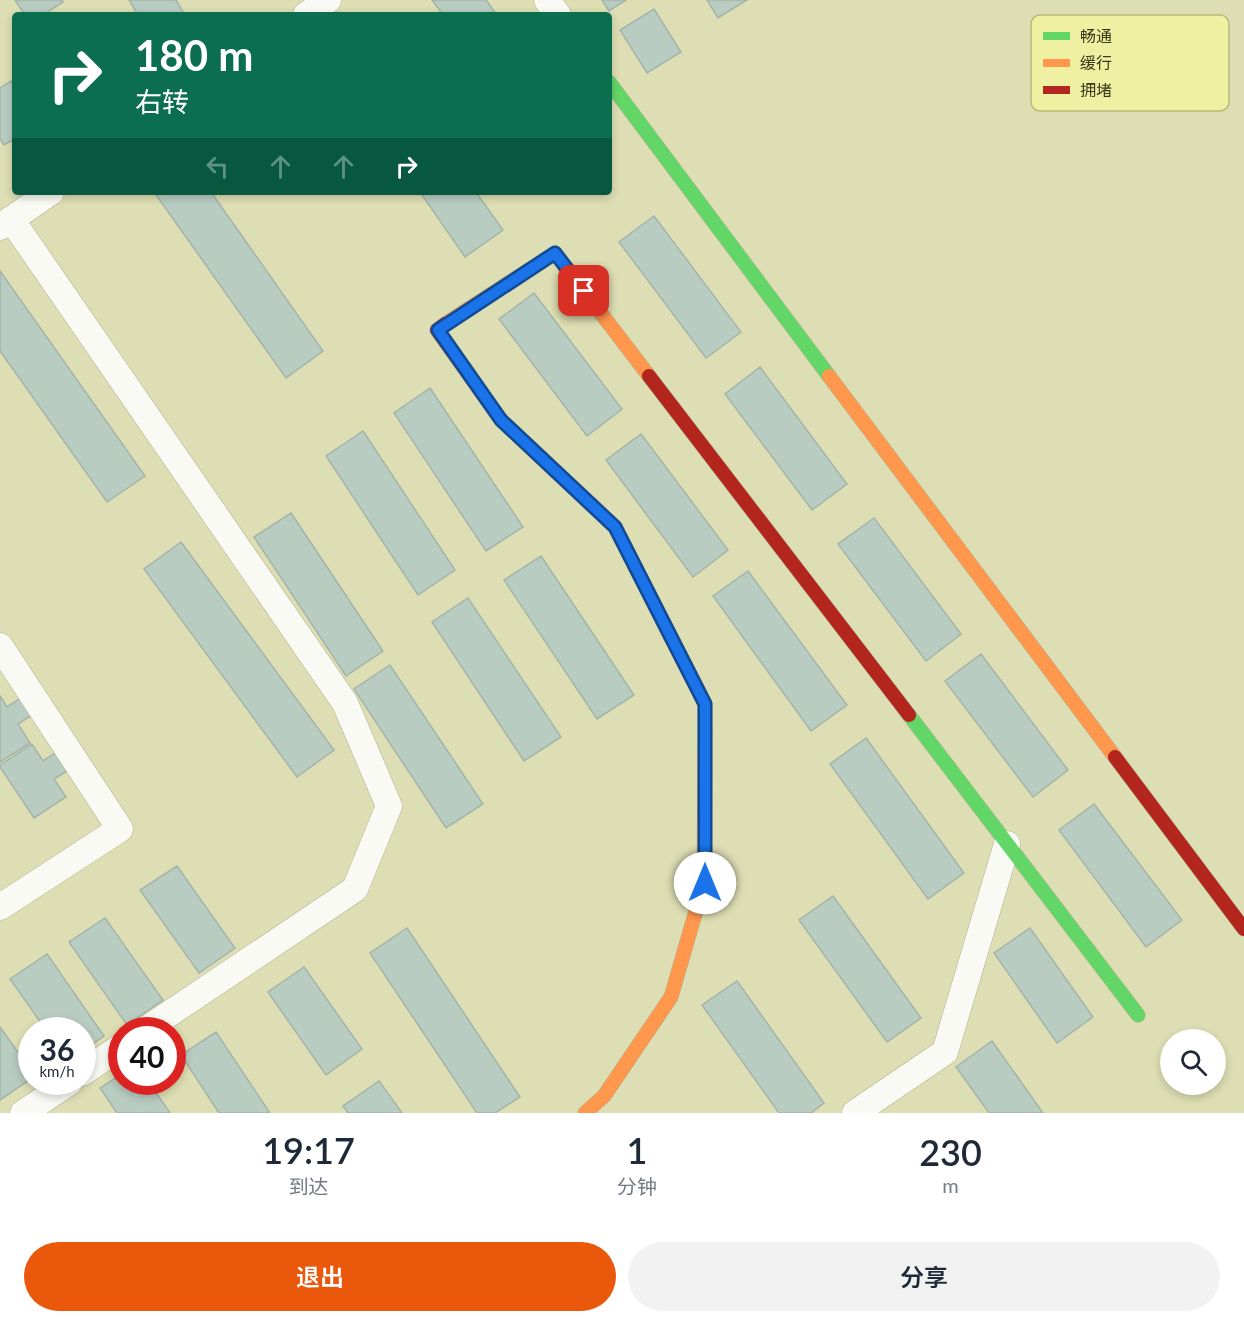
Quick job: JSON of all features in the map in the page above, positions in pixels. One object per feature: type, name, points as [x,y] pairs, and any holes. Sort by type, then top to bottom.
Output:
[{"type":"street","points":[[310,12],[328,0]]},
{"type":"street","points":[[612,86],[1244,930]]},
{"type":"street","points":[[47,195],[6,223],[345,703],[389,806],[355,889],[164,1017]]},
{"type":"street","points":[[585,1113],[604,1096],[671,997],[705,883],[705,704],[615,527],[501,420],[438,330],[555,253],[1138,1015]]},
{"type":"street","points":[[0,646],[120,829],[0,907]]},
{"type":"street","points":[[855,1113],[945,1052],[1006,844]]},
{"type":"street","points":[[23,1113],[50,1095]]},
{"type":"building","points":[[15,0],[62,0],[63,2],[48,12],[23,12]]},
{"type":"building","points":[[129,0],[176,0],[183,12],[136,12]]},
{"type":"building","points":[[432,0],[486,0],[495,12],[441,12]]},
{"type":"building","points":[[602,0],[626,0],[609,11]]},
{"type":"building","points":[[707,0],[747,0],[718,18]]},
{"type":"building","points":[[654,9],[681,52],[647,73],[620,30]]},
{"type":"building","points":[[11,81],[12,83],[12,141],[4,145],[0,139],[0,88]]},
{"type":"building","points":[[156,195],[213,195],[323,351],[286,378]]},
{"type":"building","points":[[422,195],[478,195],[503,230],[465,257]]},
{"type":"building","points":[[654,216],[741,332],[706,358],[619,242]]},
{"type":"building","points":[[0,271],[145,476],[107,502],[0,351]]},
{"type":"building","points":[[534,293],[622,409],[587,436],[499,319]]},
{"type":"building","points":[[760,367],[847,484],[812,510],[725,394]]},
{"type":"building","points":[[430,388],[523,527],[486,551],[394,413]]},
{"type":"building","points":[[363,431],[455,570],[418,595],[326,456]]},
{"type":"building","points":[[641,434],[728,550],[693,577],[606,460]]},
{"type":"building","points":[[291,513],[383,651],[346,676],[254,537]]},
{"type":"building","points":[[874,518],[961,634],[926,661],[838,544]]},
{"type":"building","points":[[181,542],[334,750],[297,777],[144,569]]},
{"type":"building","points":[[541,556],[634,695],[597,719],[504,580]]},
{"type":"building","points":[[748,571],[847,705],[811,731],[713,596]]},
{"type":"building","points":[[468,598],[561,737],[524,761],[432,622]]},
{"type":"building","points":[[981,654],[1068,770],[1033,797],[945,681]]},
{"type":"building","points":[[390,665],[483,804],[446,828],[354,689]]},
{"type":"building","points":[[0,696],[7,707],[24,696],[35,713],[18,724],[30,743],[0,762]]},
{"type":"building","points":[[866,738],[964,873],[928,899],[830,764]]},
{"type":"building","points":[[32,744],[43,761],[60,750],[72,768],[54,779],[66,797],[34,818],[0,767]]},
{"type":"building","points":[[1094,804],[1182,920],[1146,947],[1059,830]]},
{"type":"building","points":[[177,866],[235,948],[199,973],[140,890]]},
{"type":"building","points":[[833,896],[921,1018],[887,1042],[799,920]]},
{"type":"building","points":[[105,918],[163,1000],[139,1017],[121,1017],[69,942]]},
{"type":"building","points":[[407,928],[520,1097],[495,1113],[477,1113],[370,953]]},
{"type":"building","points":[[1030,928],[1093,1017],[1057,1043],[994,953]]},
{"type":"building","points":[[47,954],[91,1017],[37,1017],[10,979]]},
{"type":"building","points":[[304,967],[362,1049],[326,1075],[268,992]]},
{"type":"building","points":[[737,981],[824,1103],[811,1113],[779,1113],[702,1005]]},
{"type":"building","points":[[96,1024],[104,1036],[96,1041]]},
{"type":"building","points":[[0,1027],[18,1052],[18,1088],[0,1100]]},
{"type":"building","points":[[216,1032],[270,1113],[219,1113],[186,1063],[186,1052]]},
{"type":"building","points":[[992,1041],[1043,1113],[989,1113],[956,1067]]},
{"type":"building","points":[[379,1081],[402,1113],[348,1113],[343,1106]]},
{"type":"building","points":[[108,1083],[108,1095],[158,1095],[170,1113],[117,1113],[100,1088]]},
{"type":"traffic: fast","points":[[612,86],[829,376]]},
{"type":"traffic: fast","points":[[909,715],[1138,1015]]},
{"type":"traffic: slow","points":[[445,324],[555,253],[649,376]]},
{"type":"traffic: slow","points":[[829,376],[1115,757]]},
{"type":"traffic: slow","points":[[585,1113],[604,1096],[671,997],[704,883],[705,731]]},
{"type":"traffic: jam","points":[[445,324],[437,330],[501,420],[615,527],[705,704],[705,731]]},
{"type":"traffic: jam","points":[[649,376],[909,715]]},
{"type":"traffic: jam","points":[[1115,757],[1244,929]]},
{"type":"route","points":[[584,291],[555,253],[438,330],[501,420],[615,527],[705,704],[705,883]]}]
